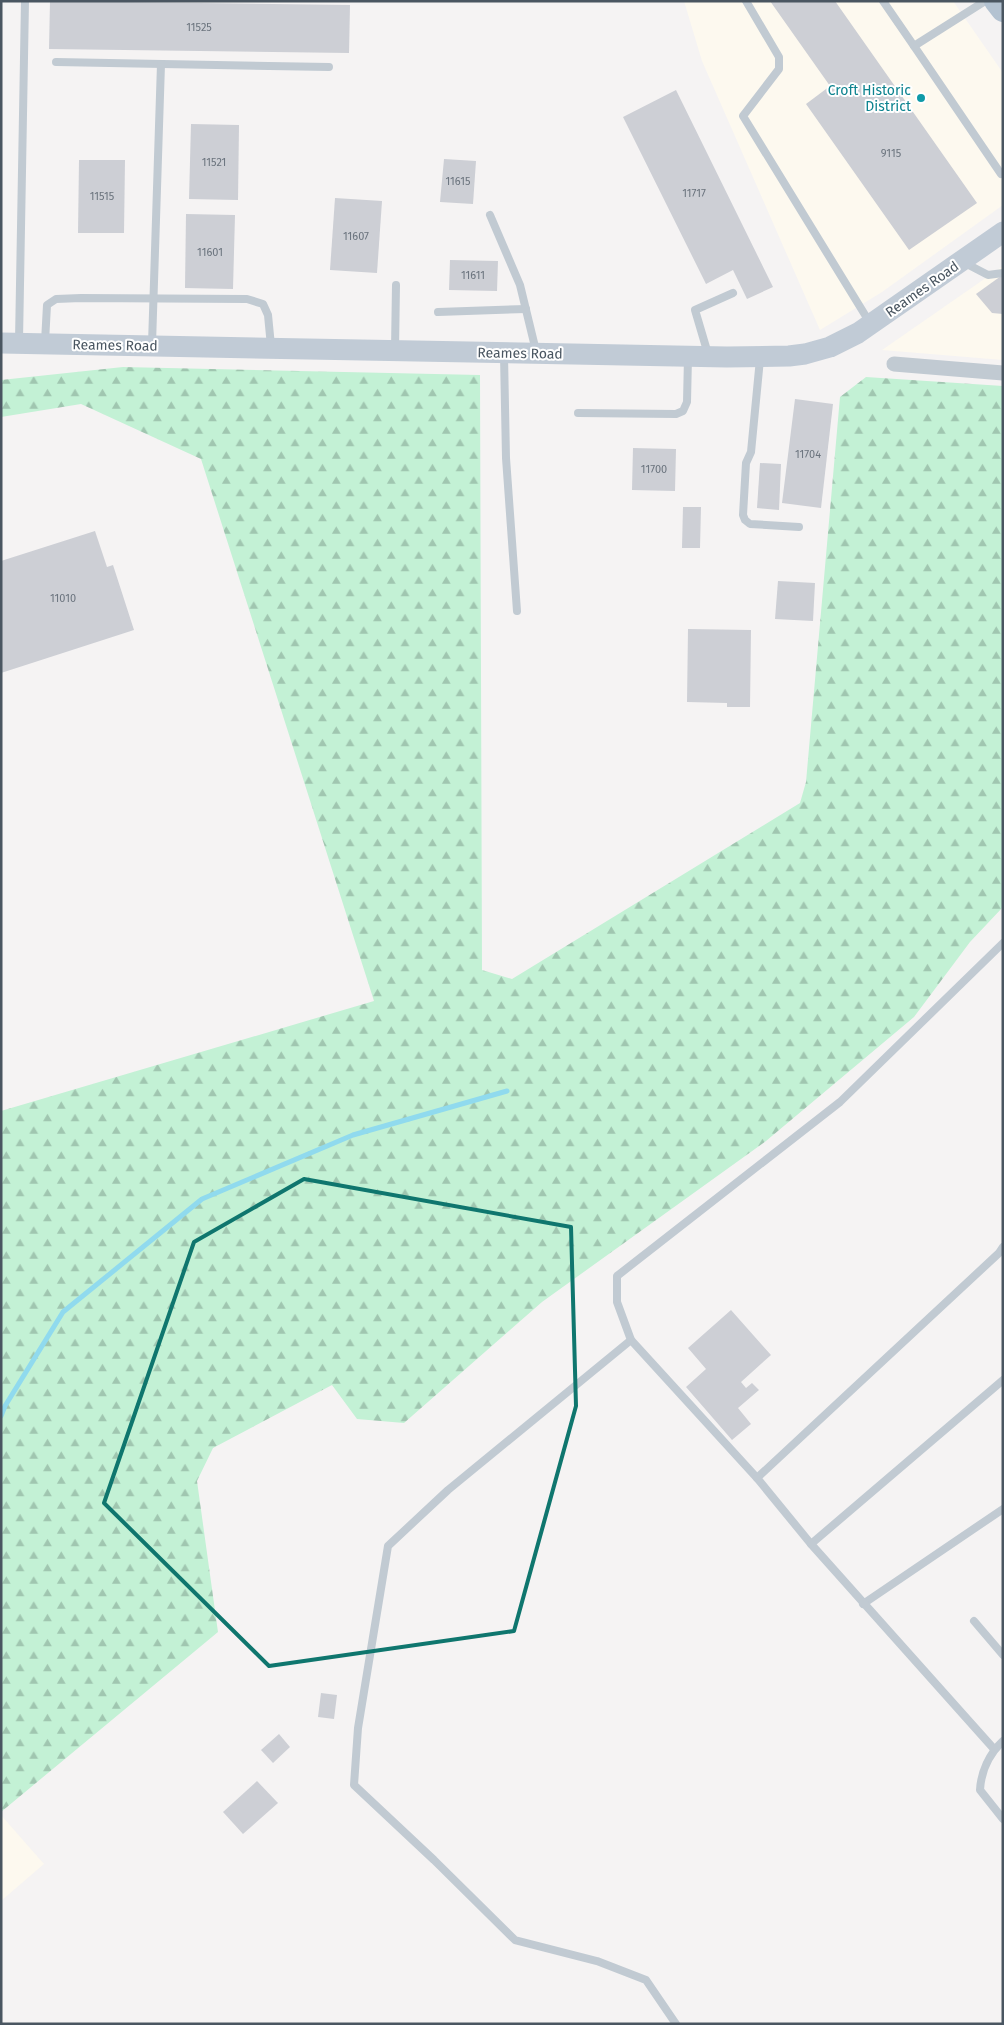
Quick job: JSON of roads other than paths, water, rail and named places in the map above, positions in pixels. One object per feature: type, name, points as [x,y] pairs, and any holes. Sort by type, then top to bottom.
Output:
[{"type":"main road","points":[[996,1],[1003,10]]},
{"type":"main road","name":"Reames Road","points":[[10,343],[760,357],[805,354],[830,347],[871,324],[1003,232]]},
{"type":"street","points":[[894,364],[1003,373]]},
{"type":"lane","points":[[10,343],[25,1]]},
{"type":"lane","points":[[746,1],[780,57],[779,68],[743,116],[871,324]]},
{"type":"lane","points":[[883,1],[1001,174]]},
{"type":"lane","points":[[914,46],[985,1]]},
{"type":"lane","points":[[56,62],[329,67]]},
{"type":"lane","points":[[151,346],[161,64]]},
{"type":"lane","points":[[490,215],[520,285],[537,353]]},
{"type":"lane","points":[[962,262],[988,275],[1003,272]]},
{"type":"lane","points":[[395,351],[396,285]]},
{"type":"lane","points":[[578,413],[676,414],[683,411],[688,402],[698,356],[695,310],[732,293]]},
{"type":"lane","points":[[45,344],[47,305],[56,299],[247,299],[263,304],[268,315],[271,348]]},
{"type":"lane","points":[[438,312],[526,309]]},
{"type":"lane","points":[[504,353],[506,458],[517,611]]},
{"type":"lane","points":[[760,357],[752,452],[746,462],[743,515],[750,524],[799,527]]},
{"type":"lane","points":[[994,1749],[863,1604],[757,1478],[631,1340],[617,1302],[617,1276],[840,1102],[1003,943]]},
{"type":"lane","points":[[757,1478],[999,1253],[1003,1247]]},
{"type":"lane","points":[[631,1340],[448,1490],[388,1546],[358,1728],[354,1785],[515,1940],[597,1961],[646,1980],[676,2024]]},
{"type":"lane","points":[[811,1544],[1003,1380]]},
{"type":"lane","points":[[863,1604],[1003,1509]]},
{"type":"lane","points":[[974,1621],[1003,1655]]},
{"type":"lane","points":[[1003,1741],[994,1749],[981,1776],[980,1790],[1003,1819]]},
{"type":"waterway","points":[[1,1416],[5,1406],[63,1312],[202,1199],[353,1135],[507,1091]]},
{"type":"place","name":"Croft Historic District","points":[[921,98]]}]
